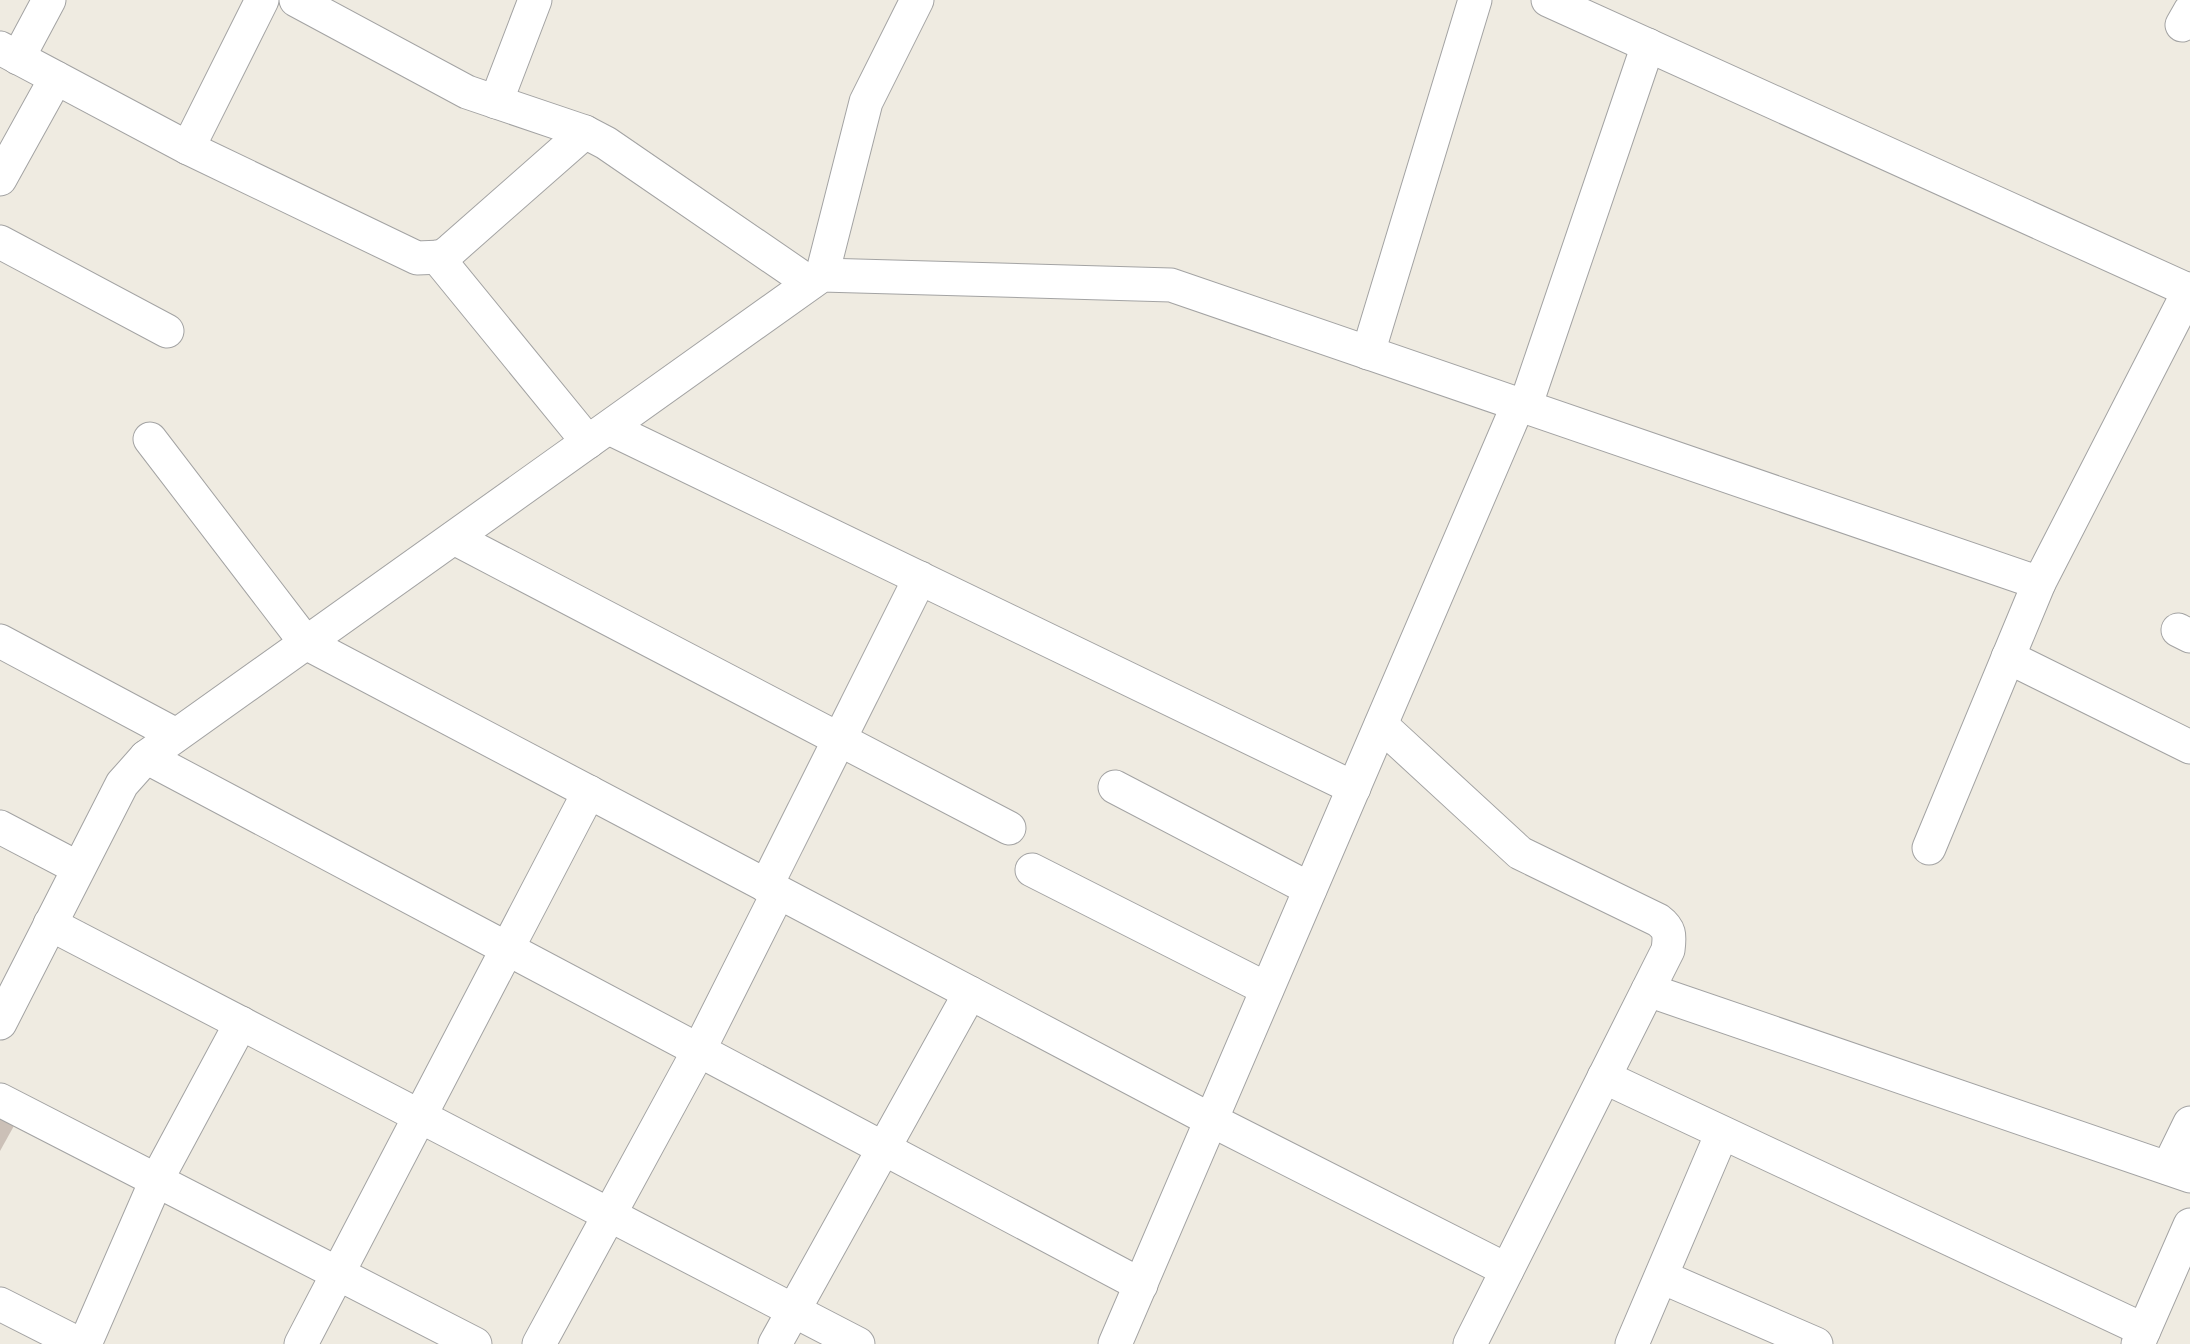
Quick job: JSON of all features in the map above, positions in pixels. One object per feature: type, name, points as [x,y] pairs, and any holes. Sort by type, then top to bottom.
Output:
[{"type":"street","points":[[49,0],[9,53],[188,148],[417,258],[437,257],[451,250],[585,132]]},
{"type":"street","points":[[188,148],[262,0]]},
{"type":"street","points":[[296,0],[446,82],[496,102],[585,132],[606,143],[816,279],[1171,285],[2039,583]]},
{"type":"street","points":[[496,102],[535,0]]},
{"type":"street","points":[[0,1023],[122,784],[146,757],[816,279],[866,102],[917,0]]},
{"type":"street","points":[[1368,353],[1475,0]]},
{"type":"street","points":[[1548,0],[2189,289],[2039,583],[1929,848]]},
{"type":"street","points":[[1115,1344],[1381,725],[1522,406],[1648,45]]},
{"type":"street","points":[[0,179],[56,78]]},
{"type":"street","points":[[0,242],[166,331]]},
{"type":"street","points":[[437,257],[598,435],[920,578],[1354,788]]},
{"type":"street","points":[[150,439],[306,643],[1211,1120],[1507,1270]]},
{"type":"street","points":[[454,538],[1009,828]]},
{"type":"street","points":[[539,1344],[699,1050],[840,738],[920,578]]},
{"type":"street","points":[[0,641],[176,735]]},
{"type":"street","points":[[2008,657],[2190,747]]},
{"type":"street","points":[[1381,725],[1520,853],[1658,920],[1668,927],[1670,936],[1668,950],[1470,1344]]},
{"type":"street","points":[[146,757],[1141,1285]]},
{"type":"street","points":[[1114,787],[1310,889]]},
{"type":"street","points":[[301,1344],[589,792]]},
{"type":"street","points":[[0,827],[78,868]]},
{"type":"street","points":[[1032,870],[1268,989]]},
{"type":"street","points":[[50,924],[858,1344]]},
{"type":"street","points":[[1648,990],[2179,1172],[2190,1123]]},
{"type":"street","points":[[775,1344],[882,1147],[970,993]]},
{"type":"street","points":[[85,1344],[156,1181],[241,1023]]},
{"type":"street","points":[[1604,1077],[2141,1337],[2190,1225]]},
{"type":"street","points":[[0,1100],[475,1344]]},
{"type":"street","points":[[1632,1344],[1722,1133]]},
{"type":"street","points":[[1662,1277],[1816,1344]]},
{"type":"street","points":[[0,1304],[79,1344]]},
{"type":"building","points":[[0,1115],[15,1124],[0,1151]]}]
